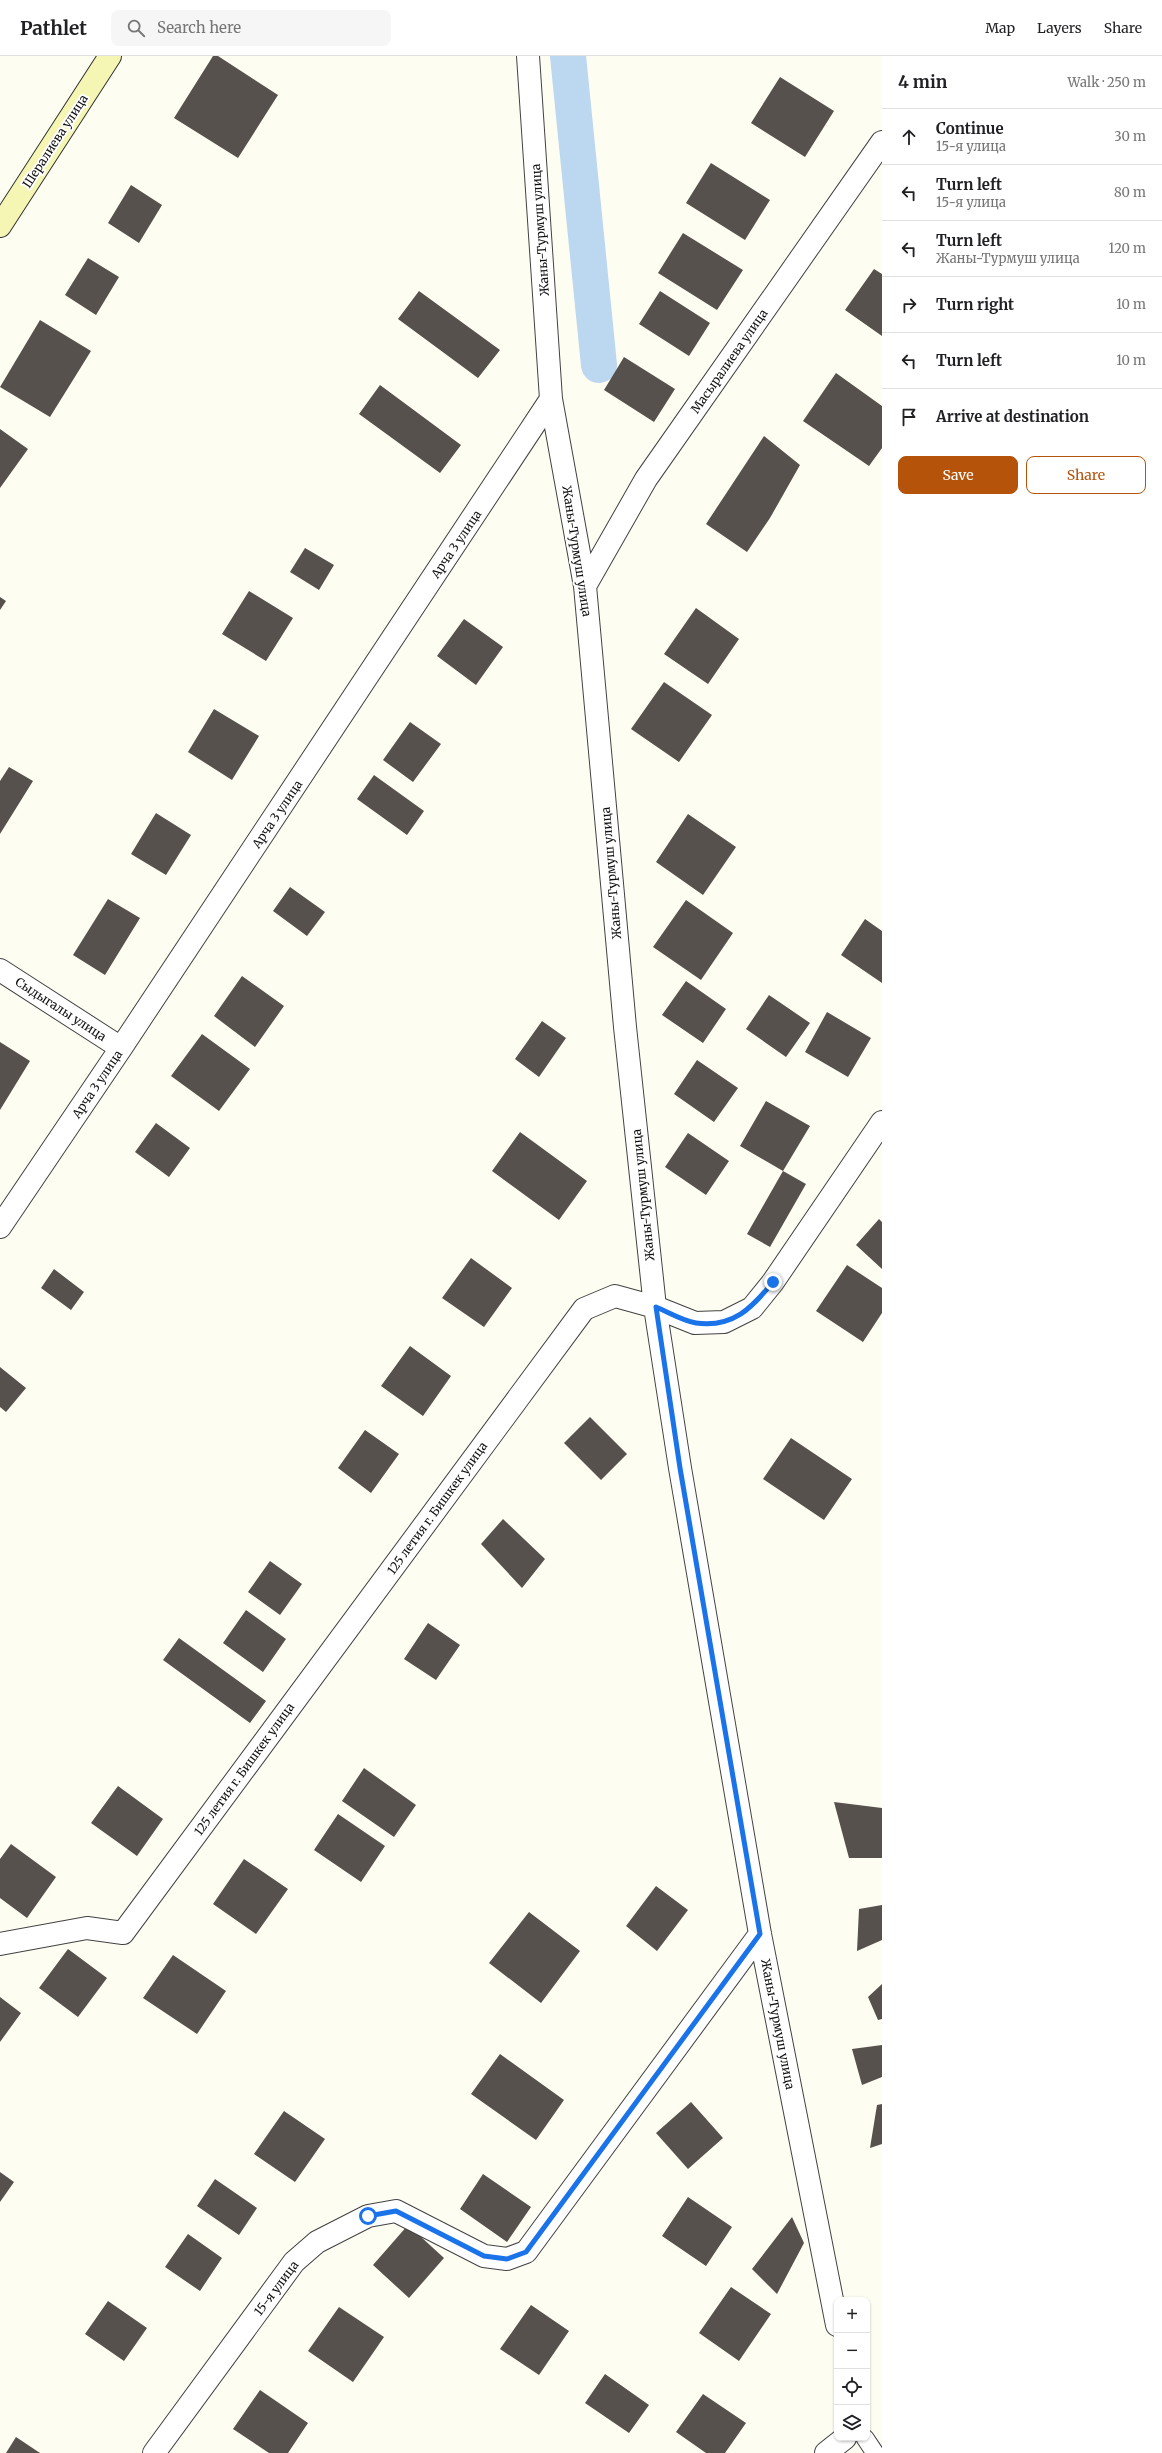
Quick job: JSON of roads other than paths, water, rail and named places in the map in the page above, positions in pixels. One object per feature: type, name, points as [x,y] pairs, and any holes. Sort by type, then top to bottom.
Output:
[{"type":"street","name":"Шералиева улица","points":[[0,226],[110,56]]},
{"type":"street","name":"Жаны-Турмуш улица","points":[[528,56],[551,399],[585,586],[625,1027],[656,1307],[680,1468],[760,1934],[834,2309]]},
{"type":"street","name":"Масыралиева улица","points":[[585,586],[646,479],[882,142]]},
{"type":"street","name":"Арча 3 улица","points":[[0,1227],[121,1048],[551,399]]},
{"type":"street","name":"Сыдыгалы улица","points":[[0,970],[121,1048]]},
{"type":"street","name":"125 летия г. Бишкек улица","points":[[0,1944],[87,1928],[123,1933],[584,1309],[615,1296],[656,1307],[695,1323],[724,1322],[752,1308],[773,1282],[882,1122]]},
{"type":"street","name":"15-я улица","points":[[154,2453],[294,2262],[317,2242],[368,2216],[396,2211],[484,2256],[507,2259],[526,2252],[760,1934]]},
{"type":"street","points":[[826,2453],[841,2441]]},
{"type":"lane","points":[[867,2441],[875,2453]]},
{"type":"waterway","points":[[568,56],[599,365]]}]
